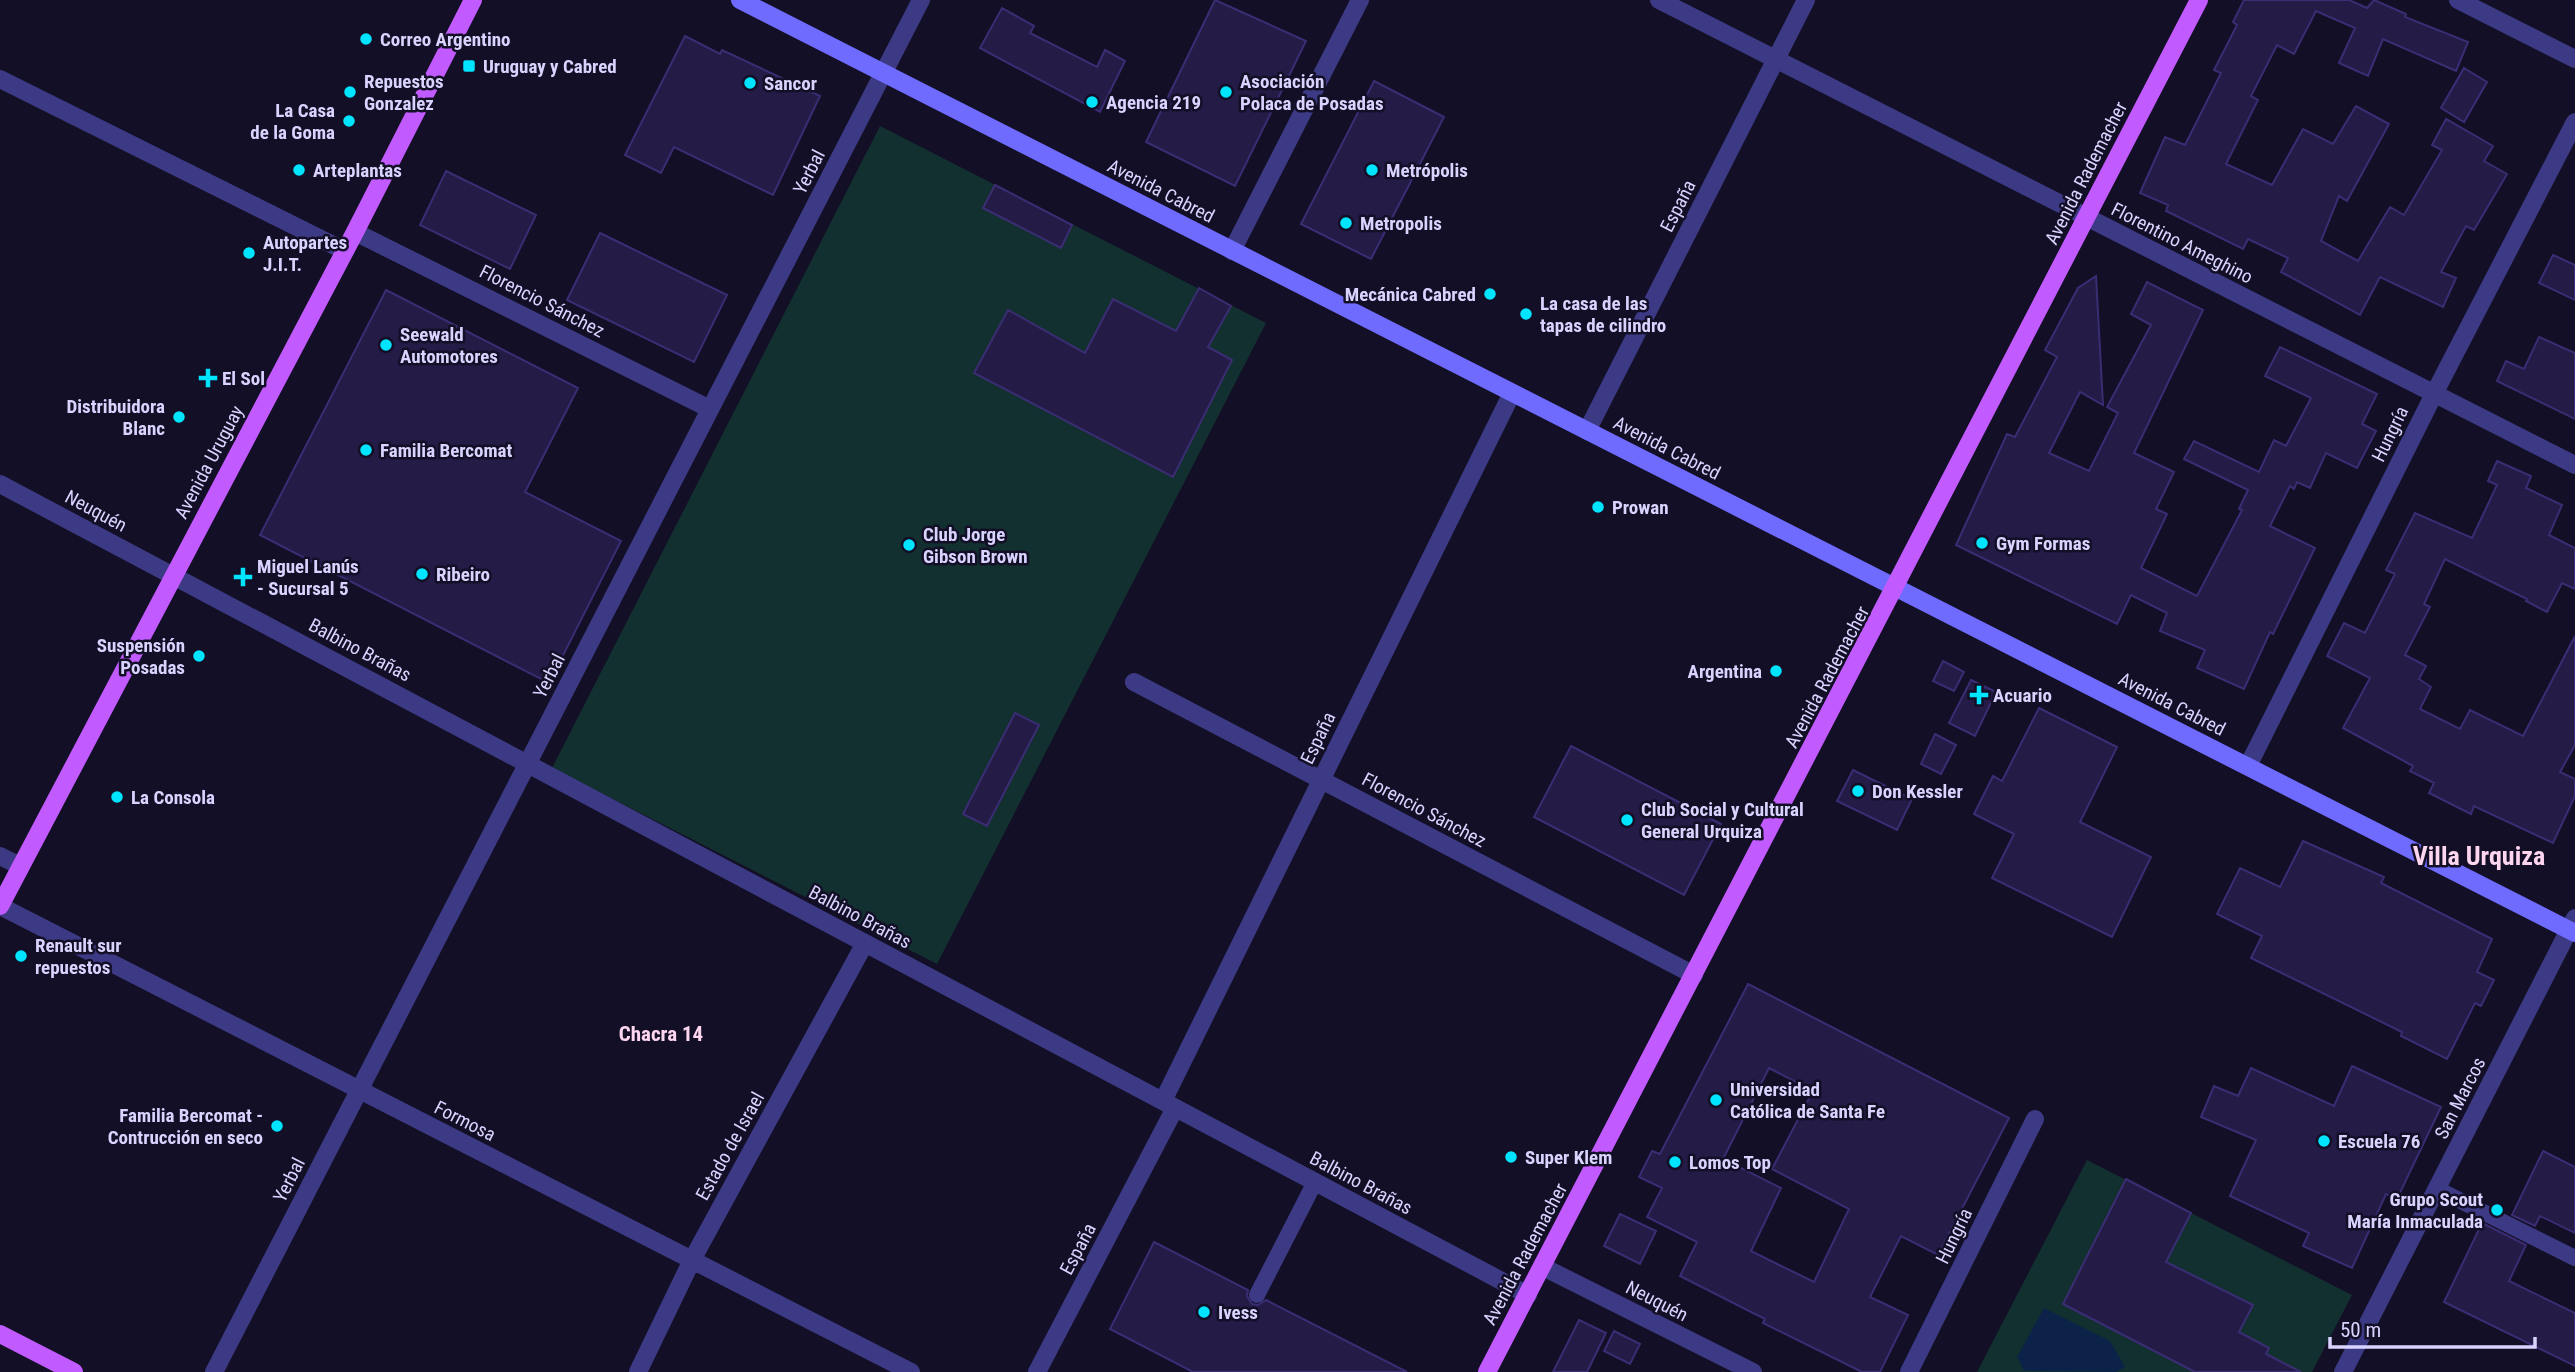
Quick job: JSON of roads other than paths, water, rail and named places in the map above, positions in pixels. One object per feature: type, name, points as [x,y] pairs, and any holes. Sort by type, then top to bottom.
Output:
[{"type":"main road","name":"Avenida Uruguay","points":[[0,906],[355,232],[473,0]]},
{"type":"main road","name":"Avenida Cabred","points":[[740,0],[2248,766],[2573,927]]},
{"type":"main road","name":"Avenida Rademacher","points":[[1488,1372],[1897,588],[2199,0]]},
{"type":"main road","points":[[0,1334],[74,1372]]},
{"type":"street","name":"Yerbal","points":[[214,1372],[921,0]]},
{"type":"street","points":[[1232,251],[1360,0]]},
{"type":"street","name":"Florentino Ameghino","points":[[1659,0],[2575,465]]},
{"type":"street","name":"España","points":[[1587,431],[1806,0]]},
{"type":"street","points":[[2458,0],[2575,59]]},
{"type":"street","points":[[0,79],[345,251]]},
{"type":"street","name":"Hungría","points":[[2248,766],[2434,394],[2575,122]]},
{"type":"street","name":"Florencio Sánchez","points":[[355,232],[710,409]]},
{"type":"street","name":"España","points":[[1037,1372],[1169,1105],[1321,779],[1512,393]]},
{"type":"street","name":"Neuquén","points":[[0,484],[173,575]]},
{"type":"street","name":"Balbino Brañas","points":[[173,575],[1528,1295]]},
{"type":"street","name":"Florencio Sánchez","points":[[1135,682],[1695,975]]},
{"type":"street","points":[[0,856],[20,866]]},
{"type":"street","name":"Formosa","points":[[0,906],[911,1372]]},
{"type":"street","name":"San Marcos","points":[[2343,1372],[2573,927]]},
{"type":"street","name":"Estado de Israel","points":[[638,1372],[692,1261],[865,943]]},
{"type":"street","name":"Hungría","points":[[1909,1372],[2035,1119]]},
{"type":"street","name":"Neuquén","points":[[1543,1267],[1753,1372]]},
{"type":"lane","points":[[1257,1295],[1315,1182]]},
{"type":"lane","points":[[2437,1189],[2575,1258]]},
{"type":"water","points":[[2044,1308],[2110,1341],[2125,1367],[2116,1372],[2024,1371],[2017,1357]]},
{"type":"place","name":"Correo Argentino","points":[[366,39]]},
{"type":"place","name":"Uruguay y Cabred","points":[[469,66]]},
{"type":"place","name":"Sancor","points":[[750,83]]},
{"type":"place","name":"Repuestos Gonzalez","points":[[350,92]]},
{"type":"place","name":"Asociación Polaca de Posadas","points":[[1226,92]]},
{"type":"place","name":"Agencia 219","points":[[1092,102]]},
{"type":"place","name":"La Casa de la Goma","points":[[349,121]]},
{"type":"place","name":"Arteplantas","points":[[299,170]]},
{"type":"place","name":"Metrópolis","points":[[1372,170]]},
{"type":"place","name":"Metropolis","points":[[1346,223]]},
{"type":"place","name":"Autopartes J.I.T.","points":[[249,253]]},
{"type":"place","name":"Mecánica Cabred","points":[[1490,294]]},
{"type":"place","name":"La casa de las tapas de cilindro","points":[[1526,314]]},
{"type":"place","name":"Seewald Automotores","points":[[386,345]]},
{"type":"place","name":"El Sol","points":[[208,378]]},
{"type":"place","name":"Distribuidora Blanc","points":[[179,417]]},
{"type":"place","name":"Familia Bercomat","points":[[366,450]]},
{"type":"place","name":"Prowan","points":[[1598,507]]},
{"type":"place","name":"Gym Formas","points":[[1982,543]]},
{"type":"place","name":"Club Jorge Gibson Brown","points":[[909,545]]},
{"type":"place","name":"Ribeiro","points":[[422,574]]},
{"type":"place","name":"Miguel Lanús - Sucursal 5","points":[[243,577]]},
{"type":"place","name":"Suspensión Posadas","points":[[199,656]]},
{"type":"place","name":"Argentina","points":[[1776,671]]},
{"type":"place","name":"Acuario","points":[[1979,695]]},
{"type":"place","name":"Don Kessler","points":[[1858,791]]},
{"type":"place","name":"La Consola","points":[[117,797]]},
{"type":"place","name":"Club Social y Cultural General Urquiza","points":[[1627,820]]},
{"type":"place","name":"Renault sur repuestos","points":[[21,956]]},
{"type":"place","name":"Universidad Católica de Santa Fe","points":[[1716,1100]]},
{"type":"place","name":"Familia Bercomat - Contrucción en seco","points":[[277,1126]]},
{"type":"place","name":"Escuela 76","points":[[2324,1141]]},
{"type":"place","name":"Super Klem","points":[[1511,1157]]},
{"type":"place","name":"Lomos Top","points":[[1675,1162]]},
{"type":"place","name":"Grupo Scout María Inmaculada","points":[[2497,1210]]},
{"type":"place","name":"Ivess","points":[[1204,1312]]},
{"type":"district","name":"Villa Urquiza","points":[[2479,856]]},
{"type":"district","name":"Chacra 14","points":[[661,1034]]}]
